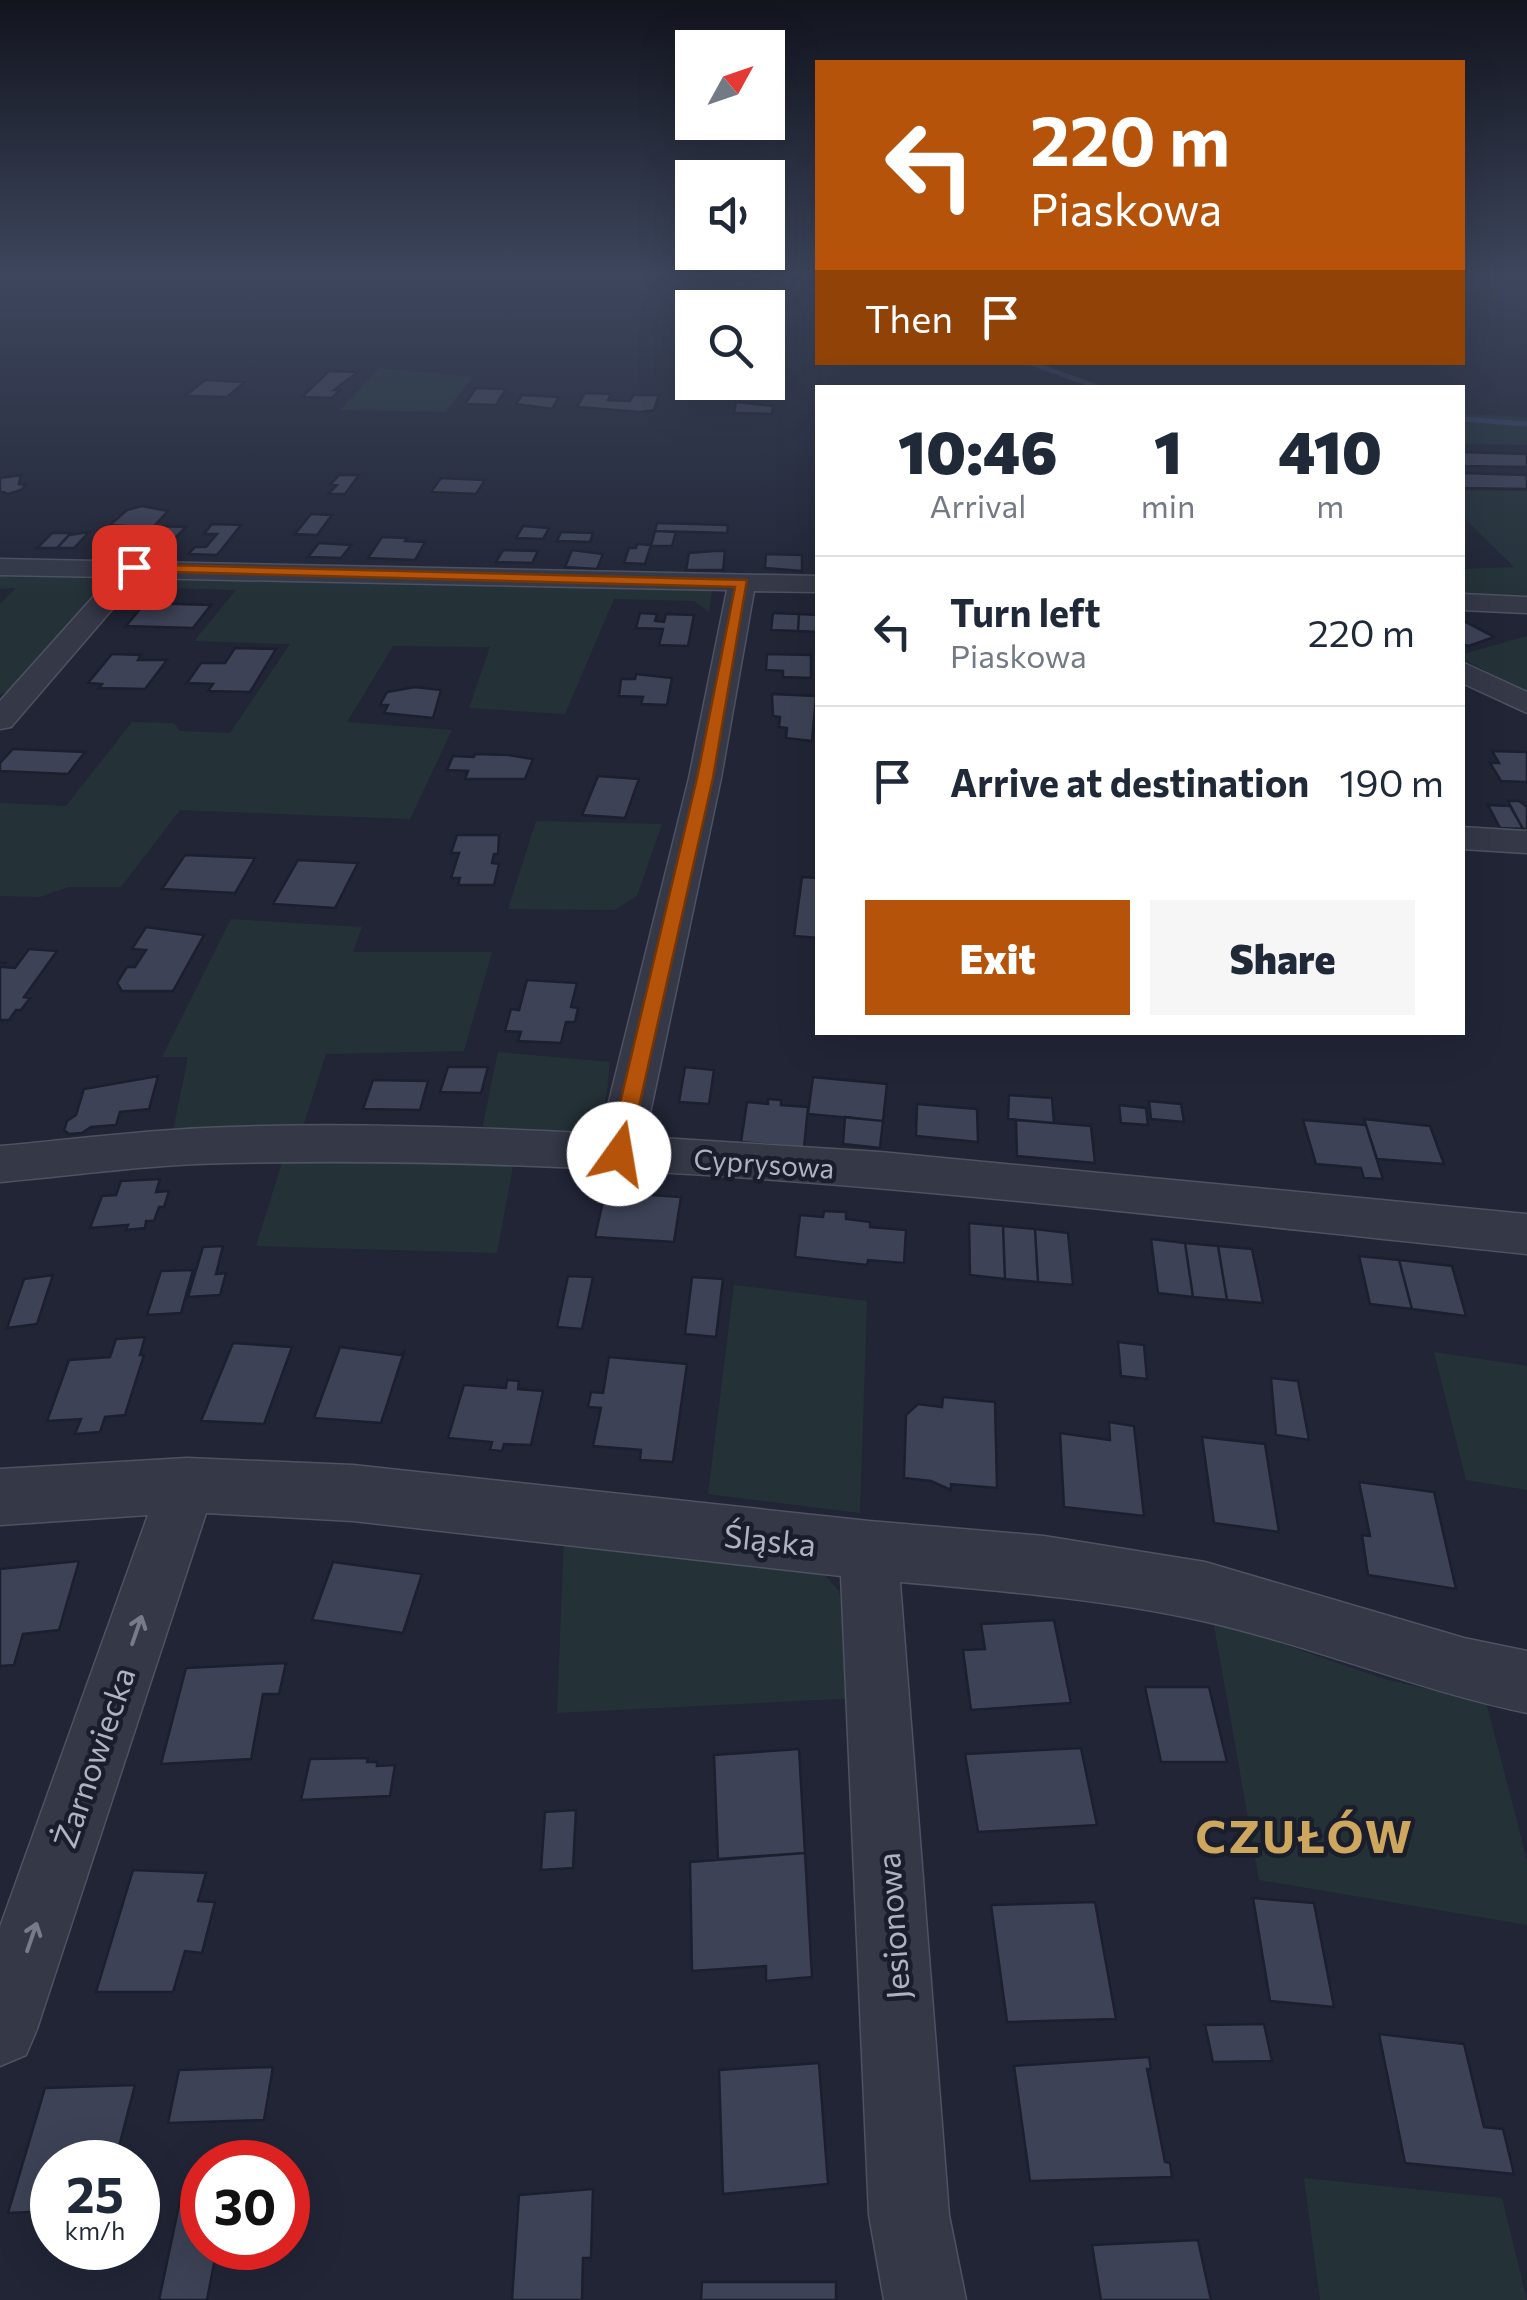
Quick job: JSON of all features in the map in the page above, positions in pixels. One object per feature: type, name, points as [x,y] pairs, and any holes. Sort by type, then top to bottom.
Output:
[{"type":"street","points":[[0,567],[815,584]]},
{"type":"street","points":[[4,712],[134,567]]},
{"type":"street","points":[[619,1154],[705,778],[742,583]]},
{"type":"street","points":[[1465,602],[1527,605]]},
{"type":"street","points":[[1465,673],[1527,704]]},
{"type":"street","points":[[1465,838],[1527,842]]},
{"type":"street","name":"Cyprysowa","points":[[0,1164],[226,1145],[468,1145],[791,1163],[1527,1234]]},
{"type":"street","name":"Śląska","points":[[0,1496],[187,1485],[353,1493],[868,1550],[1044,1565],[1206,1592],[1464,1669],[1527,1682]]},
{"type":"street","name":"Żarnowiecka","points":[[0,2029],[187,1485]]},
{"type":"street","name":"Jesionowa","points":[[868,1550],[909,2215],[925,2300]]},
{"type":"shaded area","points":[[365,383],[468,383],[445,412],[340,410]]},
{"type":"shaded area","points":[[1465,414],[1527,417],[1527,445],[1465,444]]},
{"type":"shaded area","points":[[1465,490],[1527,491],[1527,595],[1465,594],[1465,569],[1514,567],[1465,519]]},
{"type":"shaded area","points":[[0,570],[121,573],[16,689],[0,694],[0,604],[16,588],[0,589]]},
{"type":"shaded area","points":[[137,577],[712,591],[709,612],[694,601],[614,599],[565,714],[469,708],[490,647],[393,646],[347,722],[452,730],[410,819],[180,810],[121,887],[68,887],[40,897],[0,896],[0,803],[66,806],[132,722],[174,723],[180,731],[230,733],[290,644],[194,641],[236,590],[161,588],[128,600],[127,592],[120,591]]},
{"type":"shaded area","points":[[1527,636],[1527,693],[1465,660],[1465,653]]},
{"type":"shaded area","points":[[536,821],[662,824],[637,896],[614,910],[508,909]]},
{"type":"shaded area","points":[[231,919],[362,927],[353,952],[492,952],[464,1051],[326,1054],[301,1133],[172,1135],[188,1057],[162,1057]]},
{"type":"shaded area","points":[[498,1052],[610,1062],[603,1111],[590,1127],[561,1137],[481,1133]]},
{"type":"shaded area","points":[[284,1156],[514,1161],[497,1253],[256,1246]]},
{"type":"shaded area","points":[[734,1285],[867,1301],[860,1513],[708,1494]]},
{"type":"shaded area","points":[[1434,1352],[1527,1366],[1527,1490],[1466,1480]]},
{"type":"shaded area","points":[[564,1538],[815,1564],[839,1591],[859,1698],[557,1713]]},
{"type":"shaded area","points":[[1213,1620],[1384,1679],[1486,1702],[1527,1860],[1527,1925],[1259,1880]]},
{"type":"shaded area","points":[[1304,2178],[1502,2198],[1527,2300],[1320,2300]]},
{"type":"building","points":[[201,383],[243,383],[227,397],[185,396]]},
{"type":"building","points":[[316,383],[343,383],[334,390],[340,390],[332,398],[302,397]]},
{"type":"building","points":[[476,388],[506,389],[496,405],[465,404]]},
{"type":"building","points":[[585,393],[611,394],[608,400],[630,401],[633,395],[659,395],[654,410],[640,412],[577,407]]},
{"type":"building","points":[[522,395],[559,397],[552,409],[516,404]]},
{"type":"building","points":[[736,402],[773,406],[772,414],[734,413]]},
{"type":"building","points":[[1465,452],[1527,454],[1527,467],[1465,466]]},
{"type":"building","points":[[1465,473],[1527,475],[1527,489],[1465,488]]},
{"type":"building","points":[[21,475],[19,484],[26,485],[21,490],[8,494],[0,491],[0,478]]},
{"type":"building","points":[[339,475],[359,475],[345,494],[328,494],[337,485],[331,484]]},
{"type":"building","points":[[441,478],[485,480],[476,494],[431,492]]},
{"type":"building","points":[[142,506],[168,511],[144,537],[115,536],[126,526],[110,525],[127,510]]},
{"type":"building","points":[[311,514],[332,515],[317,535],[295,534]]},
{"type":"building","points":[[657,523],[728,525],[727,533],[655,531]]},
{"type":"building","points":[[212,524],[241,525],[217,555],[188,554],[195,547],[206,547],[217,534],[204,534]]},
{"type":"building","points":[[155,526],[186,527],[175,538],[144,537]]},
{"type":"building","points":[[523,526],[549,528],[543,539],[516,538]]},
{"type":"building","points":[[655,531],[676,532],[672,546],[651,546]]},
{"type":"building","points":[[89,532],[74,548],[57,548],[69,535]]},
{"type":"building","points":[[561,532],[593,533],[590,542],[557,541]]},
{"type":"building","points":[[52,533],[71,533],[57,548],[37,548]]},
{"type":"building","points":[[382,537],[425,542],[415,560],[368,558]]},
{"type":"building","points":[[319,543],[351,545],[341,558],[308,557]]},
{"type":"building","points":[[637,544],[651,545],[645,564],[624,563],[629,548],[636,548]]},
{"type":"building","points":[[503,550],[538,551],[532,563],[496,562]]},
{"type":"building","points":[[572,550],[603,554],[597,569],[565,567]]},
{"type":"building","points":[[725,551],[723,570],[686,570],[689,553]]},
{"type":"building","points":[[766,554],[802,555],[802,571],[765,568]]},
{"type":"building","points":[[145,603],[211,605],[193,628],[126,626]]},
{"type":"building","points":[[640,613],[657,614],[655,621],[664,622],[666,614],[694,615],[688,646],[659,645],[663,629],[636,628]]},
{"type":"building","points":[[773,613],[799,614],[798,631],[771,630]]},
{"type":"building","points":[[799,614],[815,615],[815,632],[798,631]]},
{"type":"building","points":[[1465,622],[1494,637],[1465,645]]},
{"type":"building","points":[[235,648],[276,649],[250,692],[208,691],[213,684],[187,683],[201,663],[225,663]]},
{"type":"building","points":[[112,654],[141,655],[138,660],[167,660],[145,689],[99,688],[102,684],[88,683]]},
{"type":"building","points":[[767,654],[811,655],[811,678],[783,677],[783,671],[766,670]]},
{"type":"building","points":[[636,674],[672,678],[667,705],[641,704],[643,697],[619,696],[621,679],[635,679]]},
{"type":"building","points":[[415,687],[441,690],[433,718],[384,713],[388,705],[380,705],[387,692]]},
{"type":"building","points":[[772,694],[815,696],[812,741],[786,738],[787,728],[779,727],[780,717],[773,716]]},
{"type":"building","points":[[13,749],[85,752],[68,774],[0,771],[0,763]]},
{"type":"building","points":[[1492,751],[1527,752],[1527,782],[1501,781],[1490,763],[1499,763]]},
{"type":"building","points":[[453,756],[533,759],[525,779],[465,779],[468,771],[447,770]]},
{"type":"building","points":[[598,776],[639,779],[625,818],[582,815]]},
{"type":"building","points":[[1508,801],[1519,801],[1527,807],[1527,829],[1523,829]]},
{"type":"building","points":[[1488,805],[1510,806],[1523,829],[1500,828]]},
{"type":"building","points":[[457,835],[499,835],[498,854],[494,854],[492,863],[499,864],[494,885],[458,885],[460,878],[451,878],[459,853],[451,853]]},
{"type":"building","points":[[185,855],[255,858],[235,893],[162,889]]},
{"type":"building","points":[[298,860],[358,863],[335,908],[273,904]]},
{"type":"building","points":[[802,877],[815,878],[815,938],[794,936]]},
{"type":"building","points":[[146,927],[204,935],[173,991],[122,991],[117,983],[127,967],[135,967],[146,950],[132,949]]},
{"type":"building","points":[[29,949],[57,951],[24,997],[30,998],[21,1010],[16,1010],[9,1020],[0,1020],[0,963],[5,963],[2,967],[15,968]]},
{"type":"building","points":[[527,980],[577,983],[571,1007],[578,1008],[575,1022],[566,1022],[561,1043],[518,1041],[521,1032],[505,1031],[511,1009],[519,1010]]},
{"type":"building","points":[[448,1067],[488,1067],[481,1093],[440,1092]]},
{"type":"building","points":[[685,1067],[714,1070],[709,1104],[679,1102]]},
{"type":"building","points":[[158,1076],[149,1109],[120,1112],[116,1125],[91,1127],[82,1133],[69,1134],[64,1130],[67,1121],[76,1115],[84,1089]]},
{"type":"building","points":[[813,1077],[887,1084],[883,1121],[808,1114]]},
{"type":"building","points":[[373,1080],[428,1081],[420,1110],[363,1109]]},
{"type":"building","points":[[1009,1095],[1052,1098],[1054,1123],[1008,1119]]},
{"type":"building","points":[[768,1099],[781,1100],[781,1105],[808,1107],[804,1148],[741,1142],[747,1102],[768,1104]]},
{"type":"building","points":[[1149,1101],[1181,1104],[1184,1122],[1151,1119]]},
{"type":"building","points":[[917,1104],[977,1109],[978,1142],[916,1136]]},
{"type":"building","points":[[1119,1105],[1146,1108],[1148,1125],[1121,1123]]},
{"type":"building","points":[[845,1117],[883,1121],[880,1148],[843,1144]]},
{"type":"building","points":[[1364,1119],[1430,1126],[1444,1164],[1377,1159]]},
{"type":"building","points":[[1016,1120],[1091,1126],[1095,1163],[1017,1156]]},
{"type":"building","points":[[1303,1120],[1366,1125],[1383,1179],[1364,1178],[1361,1168],[1316,1164]]},
{"type":"building","points":[[160,1179],[156,1192],[169,1191],[164,1207],[159,1207],[154,1221],[146,1221],[145,1228],[90,1228],[102,1196],[116,1195],[121,1181]]},
{"type":"building","points":[[605,1192],[681,1197],[674,1242],[595,1237]]},
{"type":"building","points":[[824,1211],[846,1212],[846,1219],[870,1222],[870,1227],[906,1230],[904,1263],[868,1260],[867,1265],[795,1257],[800,1215],[823,1217]]},
{"type":"building","points":[[969,1223],[1003,1226],[1005,1279],[970,1275]]},
{"type":"building","points":[[1003,1226],[1035,1229],[1038,1282],[1005,1279]]},
{"type":"building","points":[[1035,1229],[1068,1233],[1073,1285],[1038,1282]]},
{"type":"building","points":[[1151,1239],[1185,1243],[1193,1297],[1158,1293]]},
{"type":"building","points":[[1185,1243],[1218,1246],[1227,1300],[1193,1297]]},
{"type":"building","points":[[223,1246],[216,1274],[226,1273],[220,1295],[188,1297],[203,1247]]},
{"type":"building","points":[[1218,1246],[1252,1249],[1263,1303],[1227,1300]]},
{"type":"building","points":[[1359,1256],[1399,1260],[1412,1309],[1370,1304]]},
{"type":"building","points":[[1399,1260],[1452,1266],[1466,1316],[1412,1309]]},
{"type":"building","points":[[193,1270],[181,1313],[147,1315],[161,1271]]},
{"type":"building","points":[[53,1275],[37,1324],[7,1328],[24,1279]]},
{"type":"building","points":[[568,1276],[593,1277],[582,1329],[557,1327]]},
{"type":"building","points":[[692,1277],[723,1279],[716,1337],[685,1334]]},
{"type":"building","points":[[145,1337],[140,1355],[144,1355],[125,1415],[105,1417],[100,1432],[75,1434],[81,1419],[47,1421],[69,1360],[110,1357],[116,1339]]},
{"type":"building","points":[[1118,1342],[1144,1345],[1147,1379],[1121,1376]]},
{"type":"building","points":[[233,1343],[292,1347],[264,1424],[201,1421]]},
{"type":"building","points":[[340,1347],[400,1355],[404,1352],[381,1423],[314,1418]]},
{"type":"building","points":[[609,1357],[687,1364],[673,1462],[640,1460],[641,1450],[593,1446],[601,1408],[588,1407],[591,1392],[603,1393]]},
{"type":"building","points":[[1271,1378],[1298,1381],[1309,1440],[1276,1435]]},
{"type":"building","points":[[507,1380],[519,1381],[518,1389],[543,1391],[531,1445],[504,1444],[502,1451],[490,1450],[492,1442],[448,1438],[464,1385],[506,1388]]},
{"type":"building","points":[[943,1397],[995,1402],[997,1488],[951,1484],[951,1490],[931,1481],[904,1478],[906,1415],[918,1404],[942,1407]]},
{"type":"building","points":[[1109,1422],[1134,1426],[1144,1516],[1064,1507],[1060,1433],[1110,1440]]},
{"type":"building","points":[[1202,1437],[1265,1444],[1279,1532],[1214,1523]]},
{"type":"building","points":[[1359,1482],[1434,1492],[1456,1589],[1368,1575],[1362,1535],[1370,1536]]},
{"type":"building","points":[[79,1561],[59,1630],[23,1634],[14,1665],[0,1666],[0,1569]]},
{"type":"building","points":[[333,1562],[422,1574],[403,1633],[312,1620]]},
{"type":"building","points":[[1054,1620],[1071,1703],[971,1710],[963,1650],[985,1649],[981,1624]]},
{"type":"building","points":[[286,1663],[279,1694],[263,1694],[251,1759],[161,1764],[186,1668]]},
{"type":"building","points":[[1145,1687],[1209,1687],[1227,1762],[1161,1762]]},
{"type":"building","points":[[1081,1748],[1097,1825],[978,1832],[965,1754]]},
{"type":"building","points":[[799,1749],[805,1853],[718,1859],[714,1755]]},
{"type":"building","points":[[368,1758],[367,1762],[377,1762],[377,1766],[395,1765],[390,1796],[301,1800],[310,1759]]},
{"type":"building","points":[[576,1810],[573,1868],[541,1870],[545,1812]]},
{"type":"building","points":[[805,1853],[812,1977],[766,1981],[766,1966],[692,1971],[690,1862]]},
{"type":"building","points":[[133,1870],[206,1873],[198,1901],[215,1902],[202,1953],[185,1951],[173,1992],[96,1992]]},
{"type":"building","points":[[1253,1898],[1314,1903],[1334,2007],[1270,2001]]},
{"type":"building","points":[[1095,1902],[1116,2019],[1007,2022],[991,1905]]},
{"type":"building","points":[[1264,2024],[1272,2061],[1213,2062],[1205,2025]]},
{"type":"building","points":[[1379,2034],[1464,2044],[1484,2127],[1503,2129],[1514,2174],[1405,2163]]},
{"type":"building","points":[[1149,2057],[1151,2069],[1147,2069],[1165,2162],[1170,2163],[1172,2177],[1030,2181],[1014,2066]]},
{"type":"building","points":[[819,2063],[828,2184],[723,2194],[719,2070]]},
{"type":"building","points":[[273,2067],[264,2120],[168,2123],[179,2070]]},
{"type":"building","points":[[135,2085],[121,2140],[30,2140],[30,2212],[8,2213],[45,2088]]},
{"type":"building","points":[[593,2189],[591,2258],[583,2258],[582,2300],[512,2300],[519,2195]]},
{"type":"building","points":[[180,2200],[180,2270],[213,2270],[207,2300],[159,2300]]},
{"type":"building","points":[[1198,2240],[1211,2300],[1101,2300],[1092,2245]]},
{"type":"building","points":[[702,2282],[836,2282],[836,2300],[701,2300]]},
{"type":"waterway","points":[[1087,383],[1092,385]]},
{"type":"waterway","points":[[1465,419],[1527,424]]},
{"type":"district","name":"CZUŁÓW","points":[[1305,1834]]},
{"type":"route","points":[[134,567],[742,583],[705,778],[619,1154]]}]
